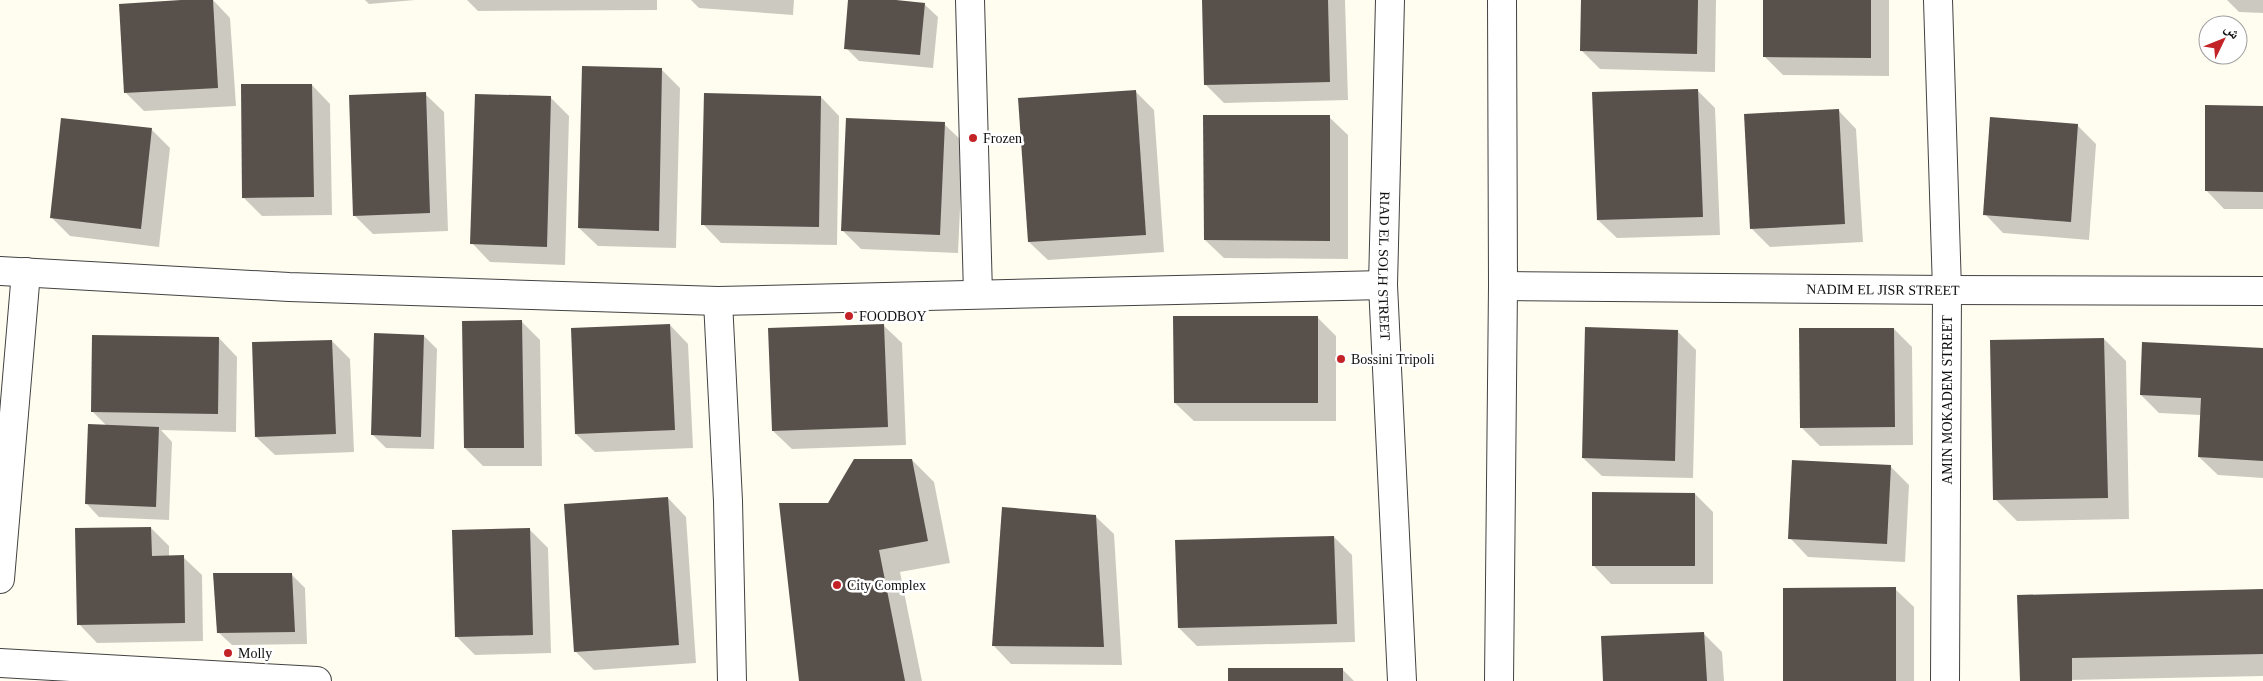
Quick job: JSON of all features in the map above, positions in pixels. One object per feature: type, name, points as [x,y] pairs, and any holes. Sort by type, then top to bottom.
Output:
[{"type":"street","points":[[970,0],[978,294]]},
{"type":"street","name":"RIAD EL SOLH STREET","points":[[1390,0],[1383,284],[1402,681]]},
{"type":"street","points":[[1498,681],[1503,286],[1502,0]]},
{"type":"street","name":"AMIN MOKADEM STREET","points":[[1938,0],[1947,290],[1944,681]]},
{"type":"street","points":[[0,579],[13,272],[289,287],[718,301],[856,299],[978,294],[1383,284]]},
{"type":"street","name":"NADIM EL JISR STREET","points":[[1503,286],[2263,291]]},
{"type":"street","points":[[718,301],[728,501],[732,681]]},
{"type":"street","points":[[0,663],[317,681]]},
{"type":"building","points":[[213,0],[218,88],[124,93],[119,4]]},
{"type":"building","points":[[848,0],[896,0],[925,3],[920,55],[844,49]]},
{"type":"building","points":[[1202,0],[1328,0],[1330,82],[1204,85]]},
{"type":"building","points":[[1581,0],[1698,0],[1697,54],[1580,51]]},
{"type":"building","points":[[1763,0],[1871,0],[1871,58],[1763,57]]},
{"type":"building","points":[[582,66],[662,68],[659,231],[578,228]]},
{"type":"building","points":[[241,84],[312,84],[314,197],[242,198]]},
{"type":"building","points":[[1698,89],[1703,217],[1597,220],[1592,92]]},
{"type":"building","points":[[1136,90],[1146,235],[1028,242],[1018,98]]},
{"type":"building","points":[[426,92],[430,213],[353,216],[349,95]]},
{"type":"building","points":[[704,93],[821,96],[819,227],[701,225]]},
{"type":"building","points":[[475,94],[551,96],[547,247],[470,244]]},
{"type":"building","points":[[2205,105],[2263,106],[2263,192],[2205,191]]},
{"type":"building","points":[[1839,109],[1845,224],[1750,229],[1744,114]]},
{"type":"building","points":[[1203,115],[1330,115],[1330,241],[1204,240]]},
{"type":"building","points":[[1990,117],[2078,124],[2071,222],[1983,215]]},
{"type":"building","points":[[61,118],[152,128],[141,229],[50,218]]},
{"type":"building","points":[[846,118],[945,122],[940,235],[841,231]]},
{"type":"building","points":[[1173,316],[1318,316],[1318,403],[1174,403]]},
{"type":"building","points":[[522,320],[524,448],[464,448],[462,321]]},
{"type":"building","points":[[670,324],[675,430],[575,434],[571,328]]},
{"type":"building","points":[[884,324],[888,427],[772,431],[768,328]]},
{"type":"building","points":[[1585,327],[1678,330],[1675,461],[1582,458]]},
{"type":"building","points":[[1799,328],[1894,328],[1895,427],[1800,428]]},
{"type":"building","points":[[374,333],[424,335],[421,437],[371,435]]},
{"type":"building","points":[[92,335],[219,337],[218,414],[91,412]]},
{"type":"building","points":[[2104,338],[2108,498],[1993,500],[1990,340]]},
{"type":"building","points":[[332,340],[336,434],[255,437],[252,342]]},
{"type":"building","points":[[2142,342],[2263,348],[2263,461],[2198,457],[2201,398],[2140,395]]},
{"type":"building","points":[[88,424],[159,427],[156,507],[85,504]]},
{"type":"building","name":"City Complex","points":[[854,459],[912,459],[928,541],[879,550],[905,681],[799,681],[779,503],[828,503]]},
{"type":"building","points":[[1792,460],[1891,465],[1887,544],[1788,539]]},
{"type":"building","points":[[1592,492],[1695,493],[1695,566],[1592,566]]},
{"type":"building","points":[[668,497],[679,645],[574,652],[564,504]]},
{"type":"building","points":[[1002,507],[1096,515],[1104,647],[992,646]]},
{"type":"building","points":[[151,527],[152,556],[184,555],[185,623],[77,625],[75,528]]},
{"type":"building","points":[[530,528],[533,635],[455,637],[452,530]]},
{"type":"building","points":[[1334,536],[1337,624],[1178,628],[1175,540]]},
{"type":"building","points":[[213,573],[292,573],[295,632],[217,633]]},
{"type":"building","points":[[1896,587],[1896,681],[1783,681],[1783,588]]},
{"type":"building","points":[[2263,589],[2263,654],[2072,658],[2072,681],[2020,681],[2017,595]]},
{"type":"building","points":[[1704,632],[1707,681],[1603,681],[1601,636]]},
{"type":"building","points":[[1228,668],[1343,668],[1343,681],[1228,681]]},
{"type":"place","name":"Frozen","points":[[973,138]]},
{"type":"place","name":"FOODBOY","points":[[849,316]]},
{"type":"place","name":"Bossini Tripoli","points":[[1341,359]]},
{"type":"place","name":"City Complex","points":[[837,585]]},
{"type":"place","name":"Molly","points":[[228,653]]}]
